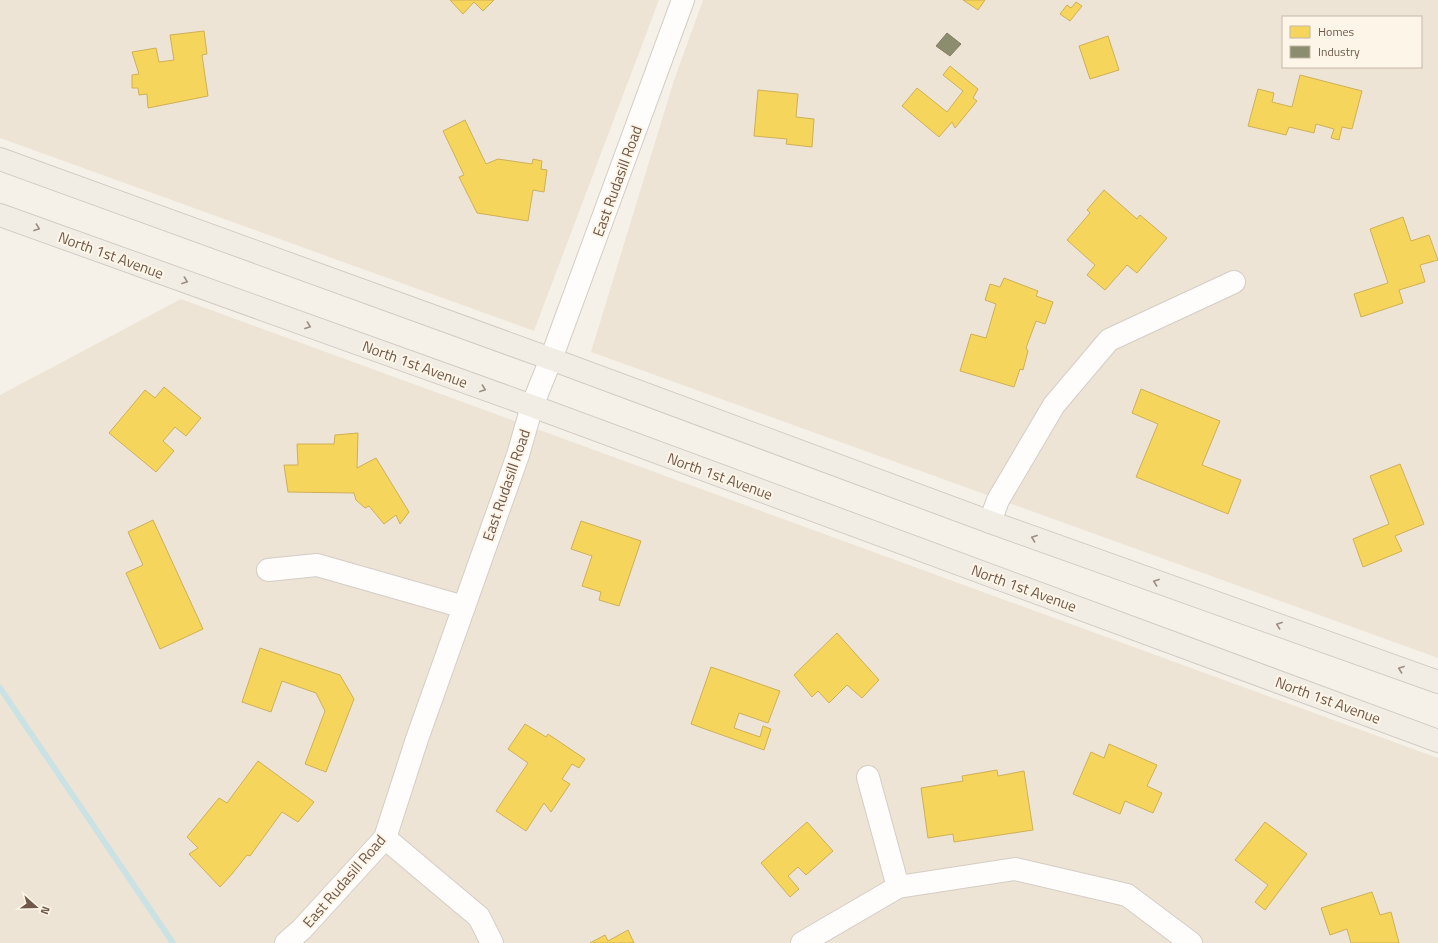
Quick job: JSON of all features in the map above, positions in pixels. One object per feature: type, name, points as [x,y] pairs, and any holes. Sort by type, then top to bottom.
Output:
[{"type":"main road","points":[[0,159],[552,359],[990,522],[1438,682]]},
{"type":"main road","name":"North 1st Avenue","points":[[0,215],[532,406],[1438,741]]},
{"type":"street","name":"East Rudasill Road","points":[[286,943],[302,929],[385,838],[417,739],[518,455],[532,406],[552,359],[683,0]]},
{"type":"street","points":[[990,522],[998,500],[1054,405],[1109,340],[1234,282]]},
{"type":"street","points":[[268,570],[317,565],[464,607]]},
{"type":"street","points":[[868,777],[898,887]]},
{"type":"street","points":[[385,838],[479,917],[492,943]]},
{"type":"street","points":[[802,943],[898,887],[1015,869],[1127,895],[1191,943]]},
{"type":"shaded area","points":[[0,0],[659,0],[534,331],[0,138]]},
{"type":"shaded area","points":[[703,0],[1438,0],[1438,658],[591,352],[674,80]]},
{"type":"shaded area","points":[[181,299],[1438,758],[1438,943],[0,943],[0,395]]},
{"type":"building: Homes","points":[[450,0],[494,0],[483,11],[474,2],[463,14]]},
{"type":"building: Homes","points":[[963,0],[985,0],[978,10]]},
{"type":"building: Homes","points":[[1076,2],[1082,6],[1070,21],[1060,14],[1067,5],[1071,8]]},
{"type":"building: Homes","points":[[204,31],[207,54],[202,55],[208,96],[148,108],[147,94],[139,95],[138,88],[132,88],[132,75],[139,74],[132,52],[156,48],[159,62],[174,60],[170,35]]},
{"type":"building: Homes","points":[[1108,36],[1119,70],[1090,79],[1079,46]]},
{"type":"building: Homes","points":[[950,66],[978,89],[973,98],[977,101],[955,128],[952,122],[939,137],[902,106],[917,88],[947,112],[963,91],[943,75]]},
{"type":"building: Homes","points":[[1300,75],[1362,91],[1352,129],[1342,127],[1339,140],[1331,138],[1334,129],[1316,124],[1314,133],[1289,127],[1286,135],[1248,126],[1258,89],[1274,93],[1272,102],[1292,107]]},
{"type":"building: Homes","points":[[758,90],[798,94],[796,117],[814,119],[812,147],[786,144],[787,139],[754,136]]},
{"type":"building: Homes","points":[[465,120],[486,164],[498,159],[532,164],[533,159],[542,161],[541,169],[547,170],[544,192],[533,190],[528,221],[477,213],[459,177],[464,175],[443,131]]},
{"type":"building: Homes","points":[[1104,190],[1137,219],[1140,215],[1167,238],[1137,273],[1127,265],[1105,290],[1087,275],[1095,265],[1067,240],[1090,213],[1087,210]]},
{"type":"building: Homes","points":[[1403,217],[1411,241],[1429,235],[1438,260],[1420,265],[1425,282],[1399,290],[1403,303],[1361,317],[1354,294],[1388,283],[1370,229]]},
{"type":"building: Homes","points":[[1004,278],[1038,291],[1036,296],[1053,302],[1045,324],[1036,321],[1026,348],[1028,351],[1023,370],[1020,369],[1014,387],[960,371],[971,334],[986,338],[996,304],[985,300],[990,284],[1000,287]]},
{"type":"building: Homes","points":[[164,387],[201,418],[186,436],[175,427],[163,441],[174,451],[156,472],[109,433],[145,390],[155,398]]},
{"type":"building: Homes","points":[[1141,389],[1220,421],[1202,465],[1241,480],[1228,514],[1136,477],[1158,424],[1132,413]]},
{"type":"building: Homes","points":[[358,433],[357,468],[376,458],[409,512],[400,524],[396,515],[384,524],[369,506],[365,508],[356,500],[354,493],[288,492],[284,465],[298,465],[297,444],[334,444],[335,435]]},
{"type":"building: Homes","points":[[1400,464],[1424,524],[1395,536],[1402,551],[1363,567],[1353,539],[1389,524],[1370,476]]},
{"type":"building: Homes","points":[[153,520],[203,629],[160,649],[126,573],[143,565],[128,532]]},
{"type":"building: Homes","points":[[581,521],[641,541],[619,606],[599,600],[601,592],[582,586],[592,556],[571,549]]},
{"type":"building: Homes","points":[[837,633],[879,680],[862,698],[847,685],[829,703],[818,691],[812,697],[794,675]]},
{"type":"building: Homes","points":[[260,648],[340,675],[354,699],[326,772],[305,764],[325,711],[316,693],[282,681],[271,712],[242,702]]},
{"type":"building: Homes","points":[[711,667],[780,691],[768,723],[739,713],[734,728],[760,737],[763,726],[771,729],[764,750],[691,724]]},
{"type":"building: Homes","points":[[525,724],[546,737],[548,734],[585,759],[579,768],[572,764],[562,779],[570,784],[551,812],[544,803],[526,831],[496,811],[528,763],[508,749]]},
{"type":"building: Homes","points":[[1109,744],[1157,765],[1147,786],[1162,793],[1153,813],[1125,801],[1120,814],[1073,794],[1091,752],[1104,758]]},
{"type":"building: Homes","points":[[258,761],[314,802],[298,822],[282,812],[250,856],[247,855],[220,887],[189,854],[198,848],[187,837],[219,798],[227,803]]},
{"type":"building: Homes","points":[[997,770],[998,776],[1024,771],[1033,830],[954,842],[953,834],[928,838],[921,788],[963,781],[962,776]]},
{"type":"building: Homes","points":[[807,822],[833,851],[806,875],[798,867],[788,876],[799,889],[790,897],[761,863]]},
{"type":"building: Homes","points":[[1265,822],[1307,854],[1265,910],[1255,902],[1268,885],[1235,860]]},
{"type":"building: Homes","points":[[1372,892],[1380,915],[1391,912],[1399,943],[1351,943],[1347,929],[1330,935],[1321,908]]},
{"type":"building: Homes","points":[[628,930],[634,943],[590,943],[605,935],[608,941]]},
{"type":"building: Industry","points":[[947,33],[961,44],[950,56],[936,46]]},
{"type":"waterway","points":[[0,688],[173,943]]}]
